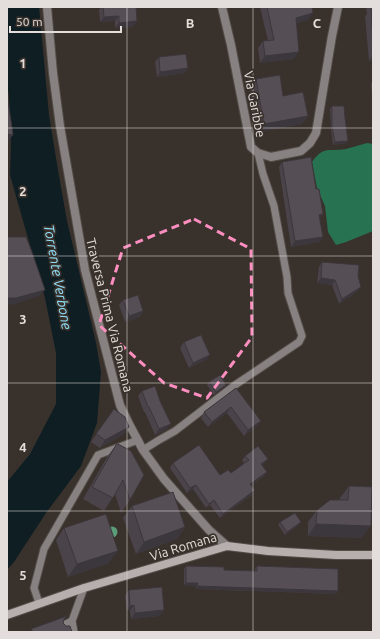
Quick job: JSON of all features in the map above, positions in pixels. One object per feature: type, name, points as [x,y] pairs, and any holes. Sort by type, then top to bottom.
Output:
[{"type":"street","name":"Traversa Prima Via Romana","points":[[48,7],[53,72],[60,126],[85,270],[120,405],[143,450],[164,480],[209,530],[227,546]]},
{"type":"street","name":"Via Garibbe","points":[[222,7],[251,147],[258,153],[271,157],[301,151],[310,143],[316,133],[338,7]]},
{"type":"street","name":"Via Romana","points":[[7,615],[84,588],[227,546],[268,551],[336,555],[373,555]]},
{"type":"lane","points":[[143,450],[175,431],[235,385],[299,342],[302,336],[288,293],[287,277],[274,206],[263,174],[258,153]]},
{"type":"lane","points":[[39,604],[34,588],[44,549],[98,455],[138,440]]},
{"type":"lane","points":[[74,632],[69,622],[84,588]]},
{"type":"highlighted area","points":[[194,219],[251,249],[252,337],[207,398],[164,383],[99,325],[123,248]]},
{"type":"green space","points":[[367,143],[373,144],[373,231],[336,245],[328,232],[325,206],[317,188],[312,162],[320,153],[324,151],[346,149]]},
{"type":"water","name":"Torrente Verbone","points":[[7,7],[39,7],[49,115],[58,170],[67,221],[96,343],[101,372],[97,423],[81,466],[46,513],[14,562],[7,570],[7,482],[30,454],[56,404],[56,353],[45,298],[10,175],[11,144],[7,84]]},
{"type":"building","points":[[103,7],[136,7],[137,21],[119,23],[119,16],[104,17]]},
{"type":"building","points":[[267,7],[312,7],[313,13],[296,18],[299,52],[265,56],[263,41],[274,40]]},
{"type":"building","points":[[373,7],[373,38],[371,8]]},
{"type":"building","points":[[186,54],[188,68],[160,72],[159,57]]},
{"type":"building","points":[[280,75],[283,96],[303,92],[308,116],[264,124],[256,79]]},
{"type":"building","points":[[7,94],[13,135],[7,134]]},
{"type":"building","points":[[332,106],[344,106],[348,141],[335,142],[332,127]]},
{"type":"building","points":[[311,157],[316,189],[319,189],[323,214],[319,215],[323,237],[295,241],[282,162]]},
{"type":"building","points":[[7,237],[26,237],[45,290],[16,298],[7,298]]},
{"type":"building","points":[[322,262],[359,265],[358,276],[361,287],[342,299],[335,280],[321,278]]},
{"type":"building","points":[[138,295],[143,311],[129,316],[123,300]]},
{"type":"building","points":[[201,335],[210,355],[193,363],[184,342]]},
{"type":"building","points":[[220,375],[226,385],[216,392],[209,382]]},
{"type":"building","points":[[155,386],[160,401],[171,424],[159,429],[142,391]]},
{"type":"building","points":[[236,388],[261,421],[248,430],[231,407],[212,422],[204,412]]},
{"type":"building","points":[[114,409],[125,417],[129,427],[105,440],[96,434]]},
{"type":"building","points":[[118,444],[131,451],[144,475],[130,500],[123,480],[113,498],[92,487]]},
{"type":"building","points":[[199,445],[220,475],[228,470],[231,473],[249,460],[245,456],[258,446],[268,459],[261,464],[267,472],[250,484],[255,490],[223,514],[214,500],[209,504],[196,485],[190,488],[173,463]]},
{"type":"building","points":[[349,486],[372,487],[371,526],[316,524],[317,510],[330,500],[348,500]]},
{"type":"building","points":[[173,492],[185,527],[144,542],[132,506]]},
{"type":"building","points":[[295,513],[301,522],[287,532],[280,522]]},
{"type":"building","points":[[106,514],[118,551],[77,564],[64,528]]},
{"type":"building","points":[[186,566],[224,567],[224,570],[257,571],[257,566],[338,569],[338,591],[197,586],[198,583],[186,583]]},
{"type":"building","points":[[162,587],[164,610],[135,613],[134,605],[130,606],[129,590]]},
{"type":"building","points":[[67,616],[63,623],[66,626],[70,626],[72,632],[33,632],[31,629]]}]
